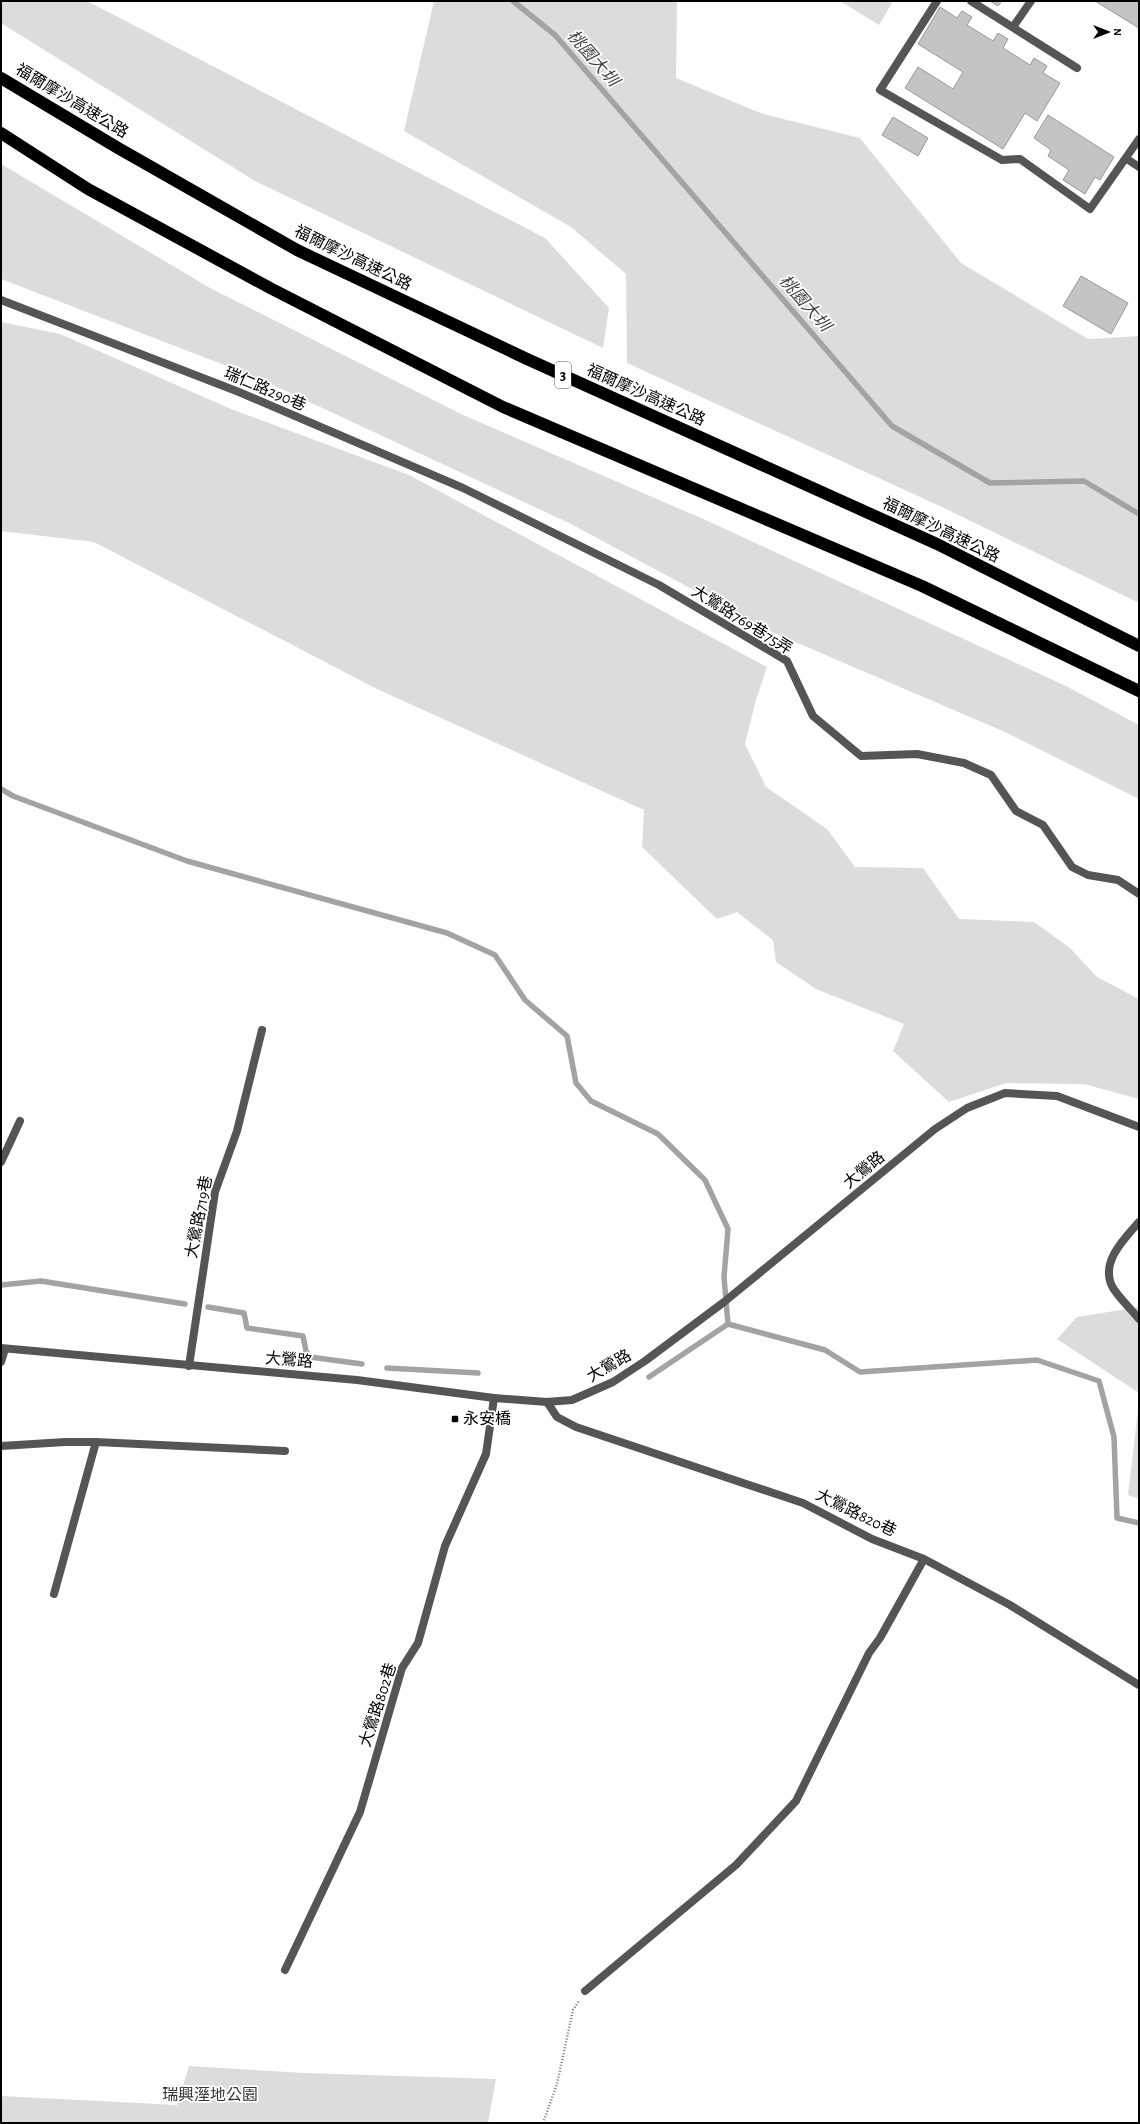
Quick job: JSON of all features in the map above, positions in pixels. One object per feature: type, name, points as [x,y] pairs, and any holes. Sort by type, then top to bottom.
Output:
[{"type":"highway","name":"福爾摩沙高速公路","points":[[1,78],[118,148],[296,250],[527,359],[937,544],[1139,646]]},
{"type":"highway","points":[[1,133],[88,189],[272,289],[503,407],[922,586],[1139,691]]},
{"type":"street","points":[[937,1],[880,90],[1002,160],[1020,159],[1090,209],[1127,159],[1139,139]]},
{"type":"street","points":[[971,1],[1077,68]]},
{"type":"street","points":[[1013,28],[1031,1]]},
{"type":"street","points":[[1127,159],[1139,167]]},
{"type":"street","name":"瑞仁路290巷","points":[[1,300],[239,392],[463,488],[515,514]]},
{"type":"street","name":"大鶯路769巷75弄","points":[[515,514],[659,585],[787,661],[813,716],[861,756],[917,754],[964,763],[991,775],[1016,811],[1043,825],[1072,867],[1088,875],[1118,880],[1139,894]]},
{"type":"street","name":"大鶯路719巷","points":[[189,1366],[215,1192],[237,1131],[262,1030]]},
{"type":"street","name":"大鶯路","points":[[3,1348],[357,1380],[494,1398],[547,1402],[572,1400],[613,1382],[645,1362],[724,1302],[935,1129],[967,1108],[1005,1094],[1057,1096],[1139,1127]]},
{"type":"street","points":[[1,1162],[20,1121]]},
{"type":"street","points":[[1139,1222],[1114,1250],[1109,1269],[1113,1288],[1139,1319]]},
{"type":"street","points":[[1,1362],[3,1348]]},
{"type":"street","name":"大鶯路802巷","points":[[285,1970],[360,1812],[402,1668],[418,1643],[445,1546],[486,1454],[494,1398]]},
{"type":"street","name":"大鶯路820巷","points":[[547,1402],[557,1417],[576,1427],[803,1503],[872,1539],[924,1559],[1010,1605],[1139,1685]]},
{"type":"street","points":[[1,1446],[65,1442],[96,1442],[285,1451]]},
{"type":"street","points":[[54,1594],[96,1442]]},
{"type":"street","points":[[585,1991],[736,1865],[796,1801],[868,1653],[880,1638],[924,1559]]},
{"type":"path","points":[[543,2123],[557,2084],[573,2010],[585,1991]]},
{"type":"green space","points":[[1,1],[87,1],[545,238],[609,308],[603,348],[255,181],[1,23]]},
{"type":"green space","points":[[434,1],[677,1],[676,78],[763,114],[860,138],[961,263],[1088,339],[1139,336],[1139,603],[942,507],[627,363],[626,274],[571,227],[404,131]]},
{"type":"green space","points":[[840,1],[889,1],[892,3],[879,25]]},
{"type":"green space","points":[[1,164],[210,288],[463,415],[710,522],[1066,686],[1139,725],[1139,799],[1005,732],[772,632],[569,523],[258,378],[1,279]]},
{"type":"green space","points":[[1,322],[60,334],[231,409],[409,475],[767,667],[756,700],[745,744],[766,787],[827,829],[855,867],[923,868],[959,919],[1034,922],[1070,948],[1097,977],[1139,999],[1139,1099],[1084,1084],[1006,1083],[949,1102],[893,1051],[904,1024],[816,989],[776,962],[773,940],[737,912],[717,919],[642,847],[644,810],[377,689],[94,542],[1,531]]},
{"type":"green space","points":[[1139,1307],[1139,1393],[1057,1339],[1077,1317]]},
{"type":"green space","points":[[1139,1402],[1139,1499],[1128,1495]]},
{"type":"green space","name":"瑞興溼地公園","points":[[189,2066],[305,2073],[496,2079],[488,2123],[1,2123],[1,2096],[177,2105]]},
{"type":"building","points":[[990,1],[1002,1],[998,6]]},
{"type":"building","points":[[1095,1],[1139,1],[1139,28]]},
{"type":"building","points":[[940,7],[957,18],[962,11],[972,17],[967,25],[993,41],[998,33],[1008,39],[1003,48],[1030,65],[1034,58],[1047,66],[1043,73],[1060,83],[1037,121],[1025,113],[1003,149],[905,88],[918,67],[953,89],[963,72],[918,44]]},
{"type":"building","points":[[1048,115],[1114,157],[1100,180],[1095,177],[1085,194],[1063,180],[1069,170],[1048,156],[1051,150],[1034,138]]},
{"type":"building","points":[[893,117],[928,138],[918,156],[882,135]]},
{"type":"building","points":[[1081,276],[1128,303],[1111,334],[1063,306]]},
{"type":"waterway","name":"桃園大圳","points":[[513,1],[555,35],[892,426],[990,483],[1084,481],[1139,514]]},
{"type":"waterway","points":[[1,789],[13,796],[187,861],[447,933],[495,955],[525,1000],[567,1036],[576,1083],[591,1101],[658,1134],[705,1180],[728,1229],[724,1277],[728,1324],[825,1350],[860,1372],[1037,1360],[1099,1381],[1114,1437],[1117,1518],[1139,1523]]},
{"type":"waterway","points":[[1,1285],[41,1281],[185,1304]]},
{"type":"waterway","points":[[208,1307],[244,1313],[247,1328],[303,1336],[306,1351],[310,1357],[362,1364]]},
{"type":"waterway","points":[[649,1377],[728,1324]]},
{"type":"waterway","points":[[387,1368],[478,1373]]},
{"type":"place","name":"永安橋","points":[[455,1419]]}]
